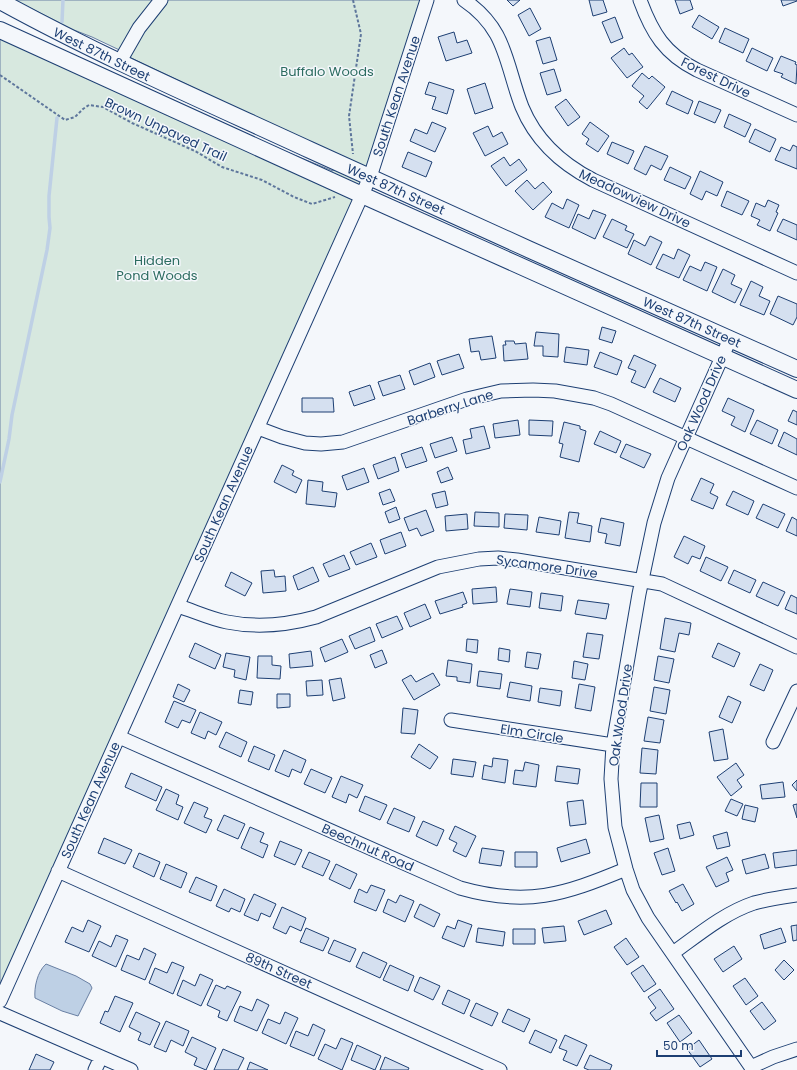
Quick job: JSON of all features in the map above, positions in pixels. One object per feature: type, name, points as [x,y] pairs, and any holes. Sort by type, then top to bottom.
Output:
[{"type":"main road","name":"West 87th Street","points":[[0,0],[46,26],[119,63],[797,369]]},
{"type":"main road","name":"West 87th Street","points":[[0,30],[362,195],[797,390]]},
{"type":"street","points":[[119,63],[139,28],[161,0]]},
{"type":"street","name":"South Kean Avenue","points":[[0,1001],[370,177],[427,0]]},
{"type":"street","name":"Meadowview Drive","points":[[464,0],[477,8],[496,32],[522,108],[543,143],[557,156],[577,171],[594,180],[797,273]]},
{"type":"street","name":"Forest Drive","points":[[640,0],[653,32],[673,56],[697,70],[797,116]]},
{"type":"street","name":"Oak Wood Drive","points":[[730,339],[668,478],[659,505],[639,594],[613,745],[611,779],[612,807],[615,827],[626,870],[633,890],[648,918],[751,1068]]},
{"type":"street","name":"Barberry Lane","points":[[258,428],[305,444],[343,442],[467,399],[501,391],[555,391],[594,398],[611,404],[797,488]]},
{"type":"street","name":"Sycamore Drive","points":[[178,606],[226,622],[239,624],[274,625],[298,622],[316,617],[438,567],[479,558],[498,558],[662,584],[797,647]]},
{"type":"street","points":[[773,742],[797,691]]},
{"type":"street","name":"Elm Circle","points":[[451,720],[613,745]]},
{"type":"street","name":"Beechnut Road","points":[[119,737],[460,888],[478,893],[497,897],[522,898],[544,896],[576,889],[626,870]]},
{"type":"street","name":"89th Street","points":[[58,871],[500,1070]]},
{"type":"street","points":[[672,953],[716,923],[740,910],[772,898],[797,895]]},
{"type":"street","points":[[0,1012],[131,1070]]},
{"type":"street","points":[[751,1068],[773,1057],[797,1049]]},
{"type":"street","points":[[95,1070],[101,1057]]},
{"type":"path","points":[[353,0],[361,34],[349,116],[353,154]]},
{"type":"path","name":"Brown Unpaved Trail","points":[[0,75],[64,120],[75,117],[89,105],[103,107],[132,123],[195,151],[222,166],[262,180],[294,197],[312,204],[335,197]]},
{"type":"green space","name":"Hidden Pond Woods","points":[[14,0],[426,0],[363,184],[0,998],[0,34],[333,171],[340,157],[129,57],[130,55],[74,30]]},
{"type":"water","points":[[46,964],[76,976],[90,984],[92,988],[78,1016],[62,1011],[35,998],[37,980],[40,971]]},
{"type":"building","points":[[507,0],[520,0],[513,6]]},
{"type":"building","points":[[589,0],[603,0],[607,12],[593,16]]},
{"type":"building","points":[[675,0],[690,0],[693,9],[680,14]]},
{"type":"building","points":[[781,0],[797,0],[797,1],[783,6]]},
{"type":"building","points":[[530,8],[541,29],[529,36],[518,15]]},
{"type":"building","points":[[699,15],[719,27],[712,39],[692,27]]},
{"type":"building","points":[[615,17],[623,38],[611,43],[602,22]]},
{"type":"building","points":[[725,28],[749,39],[743,53],[719,42]]},
{"type":"building","points":[[454,32],[457,43],[467,40],[472,53],[446,61],[438,37]]},
{"type":"building","points":[[550,37],[557,60],[543,64],[536,41]]},
{"type":"building","points":[[624,48],[629,55],[632,53],[643,67],[627,78],[611,58]]},
{"type":"building","points":[[752,48],[773,58],[767,71],[746,61]]},
{"type":"building","points":[[781,56],[796,62],[796,84],[781,77],[783,74],[774,71]]},
{"type":"building","points":[[554,69],[561,91],[547,95],[540,73]]},
{"type":"building","points":[[642,73],[649,79],[652,76],[665,87],[647,109],[639,102],[644,96],[632,86]]},
{"type":"building","points":[[429,82],[454,90],[447,114],[432,109],[436,97],[425,94]]},
{"type":"building","points":[[485,83],[493,108],[475,114],[467,89]]},
{"type":"building","points":[[672,91],[693,101],[688,114],[666,104]]},
{"type":"building","points":[[566,99],[580,117],[568,126],[555,107]]},
{"type":"building","points":[[699,101],[721,110],[715,123],[694,114]]},
{"type":"building","points":[[729,114],[751,124],[745,137],[724,127]]},
{"type":"building","points":[[432,122],[446,128],[435,152],[410,141],[415,129],[427,134]]},
{"type":"building","points":[[590,122],[609,136],[598,152],[586,144],[589,139],[582,134]]},
{"type":"building","points":[[488,126],[493,137],[502,132],[508,144],[485,156],[473,133]]},
{"type":"building","points":[[755,129],[776,139],[770,152],[749,142]]},
{"type":"building","points":[[612,142],[634,151],[628,164],[607,154]]},
{"type":"building","points":[[793,145],[797,147],[797,169],[775,160],[781,147],[790,151]]},
{"type":"building","points":[[645,146],[668,156],[661,170],[651,165],[646,175],[634,169]]},
{"type":"building","points":[[408,152],[432,162],[426,177],[402,167]]},
{"type":"building","points":[[504,157],[510,166],[519,159],[527,170],[506,186],[491,166]]},
{"type":"building","points":[[670,167],[691,177],[685,189],[664,180]]},
{"type":"building","points":[[700,171],[723,182],[717,196],[706,191],[702,200],[690,194]]},
{"type":"building","points":[[527,180],[535,189],[543,182],[552,192],[533,210],[515,191]]},
{"type":"building","points":[[727,191],[749,201],[742,215],[721,206]]},
{"type":"building","points":[[567,199],[579,205],[569,228],[545,217],[552,203],[563,209]]},
{"type":"building","points":[[768,200],[779,205],[776,212],[778,213],[770,231],[757,225],[760,220],[751,216],[756,203],[765,207]]},
{"type":"building","points":[[593,210],[606,215],[595,239],[572,228],[578,214],[589,219]]},
{"type":"building","points":[[612,219],[627,226],[625,230],[634,234],[627,248],[603,237]]},
{"type":"building","points":[[783,219],[797,225],[797,240],[777,231]]},
{"type":"building","points":[[650,236],[662,242],[651,265],[628,254],[634,240],[645,246]]},
{"type":"building","points":[[678,249],[690,255],[679,278],[656,268],[663,254],[674,259]]},
{"type":"building","points":[[705,262],[717,267],[707,291],[683,280],[690,266],[701,271]]},
{"type":"building","points":[[723,269],[735,275],[731,284],[742,289],[735,303],[712,292]]},
{"type":"building","points":[[751,281],[763,287],[759,296],[770,301],[764,315],[740,305]]},
{"type":"building","points":[[778,296],[797,304],[797,317],[793,325],[770,314]]},
{"type":"building","points":[[602,327],[616,331],[612,343],[599,339]]},
{"type":"building","points":[[536,332],[559,334],[558,357],[543,356],[543,346],[534,346]]},
{"type":"building","points":[[492,336],[496,358],[481,360],[479,351],[471,352],[469,339]]},
{"type":"building","points":[[505,341],[514,341],[515,344],[526,343],[528,359],[504,361],[503,345],[506,345]]},
{"type":"building","points":[[566,347],[589,350],[587,365],[564,362]]},
{"type":"building","points":[[600,352],[622,361],[617,375],[594,367]]},
{"type":"building","points":[[459,354],[464,368],[442,375],[437,361]]},
{"type":"building","points":[[634,355],[656,365],[645,388],[631,382],[636,371],[628,368]]},
{"type":"building","points":[[430,363],[435,377],[414,385],[409,371]]},
{"type":"building","points":[[400,375],[405,389],[383,396],[378,382]]},
{"type":"building","points":[[660,378],[681,388],[675,402],[653,392]]},
{"type":"building","points":[[370,385],[375,399],[354,406],[349,392]]},
{"type":"building","points":[[302,398],[333,398],[334,412],[302,412]]},
{"type":"building","points":[[728,398],[754,410],[745,432],[731,425],[735,417],[722,411]]},
{"type":"building","points":[[793,410],[797,412],[797,425],[788,421]]},
{"type":"building","points":[[518,420],[520,435],[495,438],[493,424]]},
{"type":"building","points":[[529,420],[553,421],[552,436],[529,435]]},
{"type":"building","points":[[757,420],[778,430],[772,444],[750,434]]},
{"type":"building","points":[[564,422],[580,426],[580,429],[586,431],[579,462],[560,457],[563,444],[559,443]]},
{"type":"building","points":[[484,426],[490,448],[466,454],[463,440],[472,438],[470,429]]},
{"type":"building","points":[[600,431],[621,441],[616,453],[594,444]]},
{"type":"building","points":[[784,432],[797,439],[797,455],[778,446]]},
{"type":"building","points":[[452,437],[457,451],[435,458],[430,444]]},
{"type":"building","points":[[626,444],[651,454],[644,468],[620,457]]},
{"type":"building","points":[[422,447],[427,461],[406,468],[401,454]]},
{"type":"building","points":[[395,457],[399,471],[378,479],[373,465]]},
{"type":"building","points":[[282,465],[294,471],[292,475],[302,480],[296,493],[274,482]]},
{"type":"building","points":[[448,467],[453,479],[441,483],[437,472]]},
{"type":"building","points":[[364,468],[369,482],[347,490],[342,476]]},
{"type":"building","points":[[701,478],[714,484],[710,493],[718,497],[713,509],[691,500]]},
{"type":"building","points":[[308,480],[323,482],[322,491],[337,493],[335,507],[306,504]]},
{"type":"building","points":[[390,489],[395,501],[383,505],[379,493]]},
{"type":"building","points":[[445,491],[448,505],[436,508],[432,494]]},
{"type":"building","points":[[733,491],[754,501],[748,515],[726,505]]},
{"type":"building","points":[[763,504],[785,514],[778,528],[756,518]]},
{"type":"building","points":[[396,507],[400,519],[389,523],[385,512]]},
{"type":"building","points":[[426,510],[434,531],[421,536],[417,528],[409,531],[404,518]]},
{"type":"building","points":[[475,512],[499,513],[499,527],[474,526]]},
{"type":"building","points":[[569,512],[579,513],[577,523],[592,526],[590,542],[565,538]]},
{"type":"building","points":[[467,514],[468,529],[446,531],[445,516]]},
{"type":"building","points":[[505,514],[528,515],[527,530],[504,528]]},
{"type":"building","points":[[539,517],[561,521],[559,535],[536,532]]},
{"type":"building","points":[[792,517],[797,520],[797,536],[786,531]]},
{"type":"building","points":[[601,518],[624,523],[620,546],[605,543],[607,534],[598,532]]},
{"type":"building","points":[[401,532],[406,546],[385,554],[380,540]]},
{"type":"building","points":[[684,536],[705,546],[700,559],[692,556],[688,564],[674,557]]},
{"type":"building","points":[[371,543],[377,557],[356,565],[350,552]]},
{"type":"building","points":[[344,555],[350,569],[329,577],[323,564]]},
{"type":"building","points":[[706,557],[728,567],[721,581],[700,571]]},
{"type":"building","points":[[313,567],[319,581],[298,590],[293,576]]},
{"type":"building","points":[[274,570],[275,577],[285,576],[286,591],[263,593],[261,571]]},
{"type":"building","points":[[734,570],[756,580],[750,593],[728,583]]},
{"type":"building","points":[[231,572],[252,583],[245,596],[225,586]]},
{"type":"building","points":[[763,582],[785,592],[778,606],[756,596]]},
{"type":"building","points":[[496,587],[497,602],[473,604],[472,589]]},
{"type":"building","points":[[510,589],[532,592],[530,607],[507,604]]},
{"type":"building","points":[[463,592],[467,603],[462,605],[463,607],[440,614],[435,601]]},
{"type":"building","points":[[541,593],[563,596],[561,611],[539,608]]},
{"type":"building","points":[[791,595],[797,598],[797,614],[785,609]]},
{"type":"building","points":[[578,600],[609,604],[606,619],[575,614]]},
{"type":"building","points":[[425,604],[431,618],[410,627],[404,613]]},
{"type":"building","points":[[397,616],[403,629],[382,638],[376,624]]},
{"type":"building","points":[[665,618],[691,623],[689,635],[679,633],[675,652],[660,649]]},
{"type":"building","points":[[370,627],[375,641],[355,649],[349,636]]},
{"type":"building","points":[[587,633],[603,635],[599,659],[583,657]]},
{"type":"building","points":[[342,639],[348,652],[325,662],[320,648]]},
{"type":"building","points":[[467,639],[478,640],[477,653],[466,651]]},
{"type":"building","points":[[195,643],[221,655],[215,669],[189,657]]},
{"type":"building","points":[[718,643],[740,653],[734,667],[712,657]]},
{"type":"building","points":[[499,648],[510,650],[509,662],[498,660]]},
{"type":"building","points":[[382,650],[387,663],[375,668],[370,655]]},
{"type":"building","points":[[311,651],[313,666],[290,668],[289,654]]},
{"type":"building","points":[[527,652],[541,654],[538,669],[525,667]]},
{"type":"building","points":[[226,653],[250,657],[246,680],[234,677],[235,670],[223,667]]},
{"type":"building","points":[[258,656],[272,656],[272,665],[281,666],[280,679],[257,678]]},
{"type":"building","points":[[658,656],[674,659],[669,683],[654,680]]},
{"type":"building","points":[[448,660],[472,664],[470,683],[457,681],[457,677],[446,676]]},
{"type":"building","points":[[574,661],[588,664],[585,680],[572,678]]},
{"type":"building","points":[[760,664],[773,670],[764,691],[750,685]]},
{"type":"building","points":[[479,671],[502,674],[500,689],[477,686]]},
{"type":"building","points":[[433,673],[440,685],[414,700],[402,680],[411,675],[416,682]]},
{"type":"building","points":[[341,678],[345,698],[333,701],[329,680]]},
{"type":"building","points":[[322,680],[323,695],[307,696],[306,681]]},
{"type":"building","points":[[510,682],[532,686],[530,701],[507,697]]},
{"type":"building","points":[[178,684],[190,690],[184,702],[173,697]]},
{"type":"building","points":[[579,684],[595,687],[591,711],[575,708]]},
{"type":"building","points":[[654,687],[670,690],[666,714],[650,711]]},
{"type":"building","points":[[540,688],[562,691],[560,706],[538,702]]},
{"type":"building","points":[[240,690],[253,692],[251,705],[238,703]]},
{"type":"building","points":[[277,694],[290,694],[290,707],[277,708]]},
{"type":"building","points":[[728,696],[741,702],[732,723],[719,717]]},
{"type":"building","points":[[174,701],[196,710],[190,723],[182,720],[178,728],[165,722]]},
{"type":"building","points":[[403,708],[418,710],[415,734],[401,733]]},
{"type":"building","points":[[200,712],[222,722],[216,735],[208,731],[205,739],[191,733]]},
{"type":"building","points":[[648,717],[664,720],[660,743],[644,741]]},
{"type":"building","points":[[723,729],[728,759],[714,761],[709,732]]},
{"type":"building","points":[[226,732],[247,742],[241,757],[219,747]]},
{"type":"building","points":[[419,744],[438,757],[430,769],[411,757]]},
{"type":"building","points":[[254,746],[275,755],[269,770],[248,761]]},
{"type":"building","points":[[642,748],[658,750],[656,774],[640,773]]},
{"type":"building","points":[[284,750],[306,760],[301,773],[292,769],[289,777],[275,771]]},
{"type":"building","points":[[493,758],[508,760],[505,783],[482,779],[484,765],[492,767]]},
{"type":"building","points":[[453,759],[476,762],[473,777],[451,774]]},
{"type":"building","points":[[525,762],[539,765],[536,787],[513,784],[515,770],[523,771]]},
{"type":"building","points":[[736,763],[744,775],[737,780],[742,787],[731,796],[717,777]]},
{"type":"building","points":[[557,766],[580,769],[578,784],[555,781]]},
{"type":"building","points":[[311,769],[332,778],[325,793],[304,784]]},
{"type":"building","points":[[131,773],[162,787],[156,801],[125,787]]},
{"type":"building","points":[[341,776],[363,785],[357,798],[349,794],[346,803],[332,797]]},
{"type":"building","points":[[797,780],[797,791],[792,785]]},
{"type":"building","points":[[783,782],[785,797],[762,799],[760,785]]},
{"type":"building","points":[[641,783],[657,783],[657,807],[640,807]]},
{"type":"building","points":[[166,789],[179,795],[176,804],[183,807],[178,820],[156,810]]},
{"type":"building","points":[[365,796],[387,805],[380,820],[359,811]]},
{"type":"building","points":[[731,799],[743,804],[737,816],[725,811]]},
{"type":"building","points":[[583,800],[586,824],[570,826],[567,802]]},
{"type":"building","points":[[194,802],[208,808],[204,817],[212,820],[206,833],[184,823]]},
{"type":"building","points":[[797,804],[797,818],[793,805]]},
{"type":"building","points":[[745,805],[758,808],[755,822],[742,819]]},
{"type":"building","points":[[394,808],[415,817],[409,832],[387,823]]},
{"type":"building","points":[[224,815],[245,824],[238,839],[217,830]]},
{"type":"building","points":[[659,815],[664,839],[650,842],[645,818]]},
{"type":"building","points":[[423,821],[444,830],[437,846],[416,836]]},
{"type":"building","points":[[690,822],[694,835],[680,839],[677,825]]},
{"type":"building","points":[[455,826],[476,836],[466,857],[453,851],[457,843],[449,839]]},
{"type":"building","points":[[250,827],[264,833],[260,842],[268,845],[263,858],[241,848]]},
{"type":"building","points":[[727,832],[730,846],[717,849],[713,836]]},
{"type":"building","points":[[104,838],[132,850],[125,864],[98,853]]},
{"type":"building","points":[[586,839],[590,853],[561,862],[557,848]]},
{"type":"building","points":[[280,841],[302,850],[295,865],[274,856]]},
{"type":"building","points":[[482,848],[504,851],[501,866],[479,863]]},
{"type":"building","points":[[668,848],[675,871],[662,875],[654,853]]},
{"type":"building","points":[[797,850],[797,865],[775,868],[773,853]]},
{"type":"building","points":[[309,852],[330,861],[323,876],[302,867]]},
{"type":"building","points":[[515,852],[537,852],[537,867],[515,867]]},
{"type":"building","points":[[139,853],[160,862],[154,877],[133,867]]},
{"type":"building","points":[[765,854],[769,868],[746,874],[742,860]]},
{"type":"building","points":[[727,857],[733,870],[726,873],[729,881],[716,887],[706,867]]},
{"type":"building","points":[[166,864],[187,873],[181,888],[160,879]]},
{"type":"building","points":[[336,864],[357,874],[350,889],[329,879]]},
{"type":"building","points":[[196,877],[217,886],[211,901],[189,892]]},
{"type":"building","points":[[683,884],[694,904],[682,911],[669,891]]},
{"type":"building","points":[[371,885],[385,890],[376,911],[354,902],[359,889],[367,893]]},
{"type":"building","points":[[224,889],[245,899],[240,912],[231,908],[229,912],[216,906]]},
{"type":"building","points":[[254,894],[276,904],[270,917],[261,913],[258,921],[244,915]]},
{"type":"building","points":[[400,895],[414,901],[405,922],[383,912],[388,899],[396,903]]},
{"type":"building","points":[[420,904],[440,914],[434,927],[414,917]]},
{"type":"building","points":[[282,907],[306,918],[301,931],[290,926],[286,934],[273,928]]},
{"type":"building","points":[[606,910],[612,924],[584,935],[578,921]]},
{"type":"building","points":[[88,920],[101,926],[89,952],[65,942],[72,927],[83,932]]},
{"type":"building","points":[[458,920],[472,925],[464,947],[442,938],[447,926],[455,929]]},
{"type":"building","points":[[797,925],[797,940],[793,941],[791,926]]},
{"type":"building","points":[[564,926],[566,941],[544,943],[542,928]]},
{"type":"building","points":[[306,928],[329,938],[323,951],[300,942]]},
{"type":"building","points":[[478,928],[505,932],[503,946],[476,942]]},
{"type":"building","points":[[781,928],[786,942],[764,949],[760,935]]},
{"type":"building","points":[[513,929],[535,929],[535,944],[513,944]]},
{"type":"building","points":[[116,935],[128,940],[116,967],[92,956],[99,941],[111,947]]},
{"type":"building","points":[[626,938],[639,957],[627,965],[614,947]]},
{"type":"building","points":[[334,940],[356,949],[350,962],[328,953]]},
{"type":"building","points":[[734,946],[742,959],[723,972],[714,959]]},
{"type":"building","points":[[144,948],[156,954],[145,980],[121,970],[127,955],[139,960]]},
{"type":"building","points":[[363,952],[387,963],[380,978],[356,967]]},
{"type":"building","points":[[784,960],[794,970],[784,980],[775,970]]},
{"type":"building","points":[[172,962],[184,967],[173,994],[149,983],[155,968],[167,973]]},
{"type":"building","points":[[390,965],[414,976],[408,991],[383,980]]},
{"type":"building","points":[[643,965],[656,984],[644,992],[631,973]]},
{"type":"building","points":[[200,974],[213,980],[201,1006],[177,995],[183,980],[195,986]]},
{"type":"building","points":[[420,977],[440,986],[433,1000],[414,991]]},
{"type":"building","points":[[745,978],[758,996],[746,1005],[733,986]]},
{"type":"building","points":[[216,985],[225,989],[227,986],[241,992],[227,1021],[218,1017],[220,1011],[207,1005]]},
{"type":"building","points":[[660,989],[674,1009],[656,1021],[650,1013],[656,1008],[648,997]]},
{"type":"building","points":[[448,990],[470,1000],[464,1014],[442,1004]]},
{"type":"building","points":[[115,996],[133,1003],[120,1032],[100,1023],[105,1011],[108,1012]]},
{"type":"building","points":[[257,999],[269,1005],[257,1031],[234,1021],[240,1006],[252,1011]]},
{"type":"building","points":[[762,1002],[776,1021],[764,1030],[750,1011]]},
{"type":"building","points":[[476,1003],[498,1013],[492,1026],[470,1016]]},
{"type":"building","points":[[508,1009],[530,1019],[524,1032],[502,1022]]},
{"type":"building","points":[[136,1012],[160,1023],[150,1045],[138,1040],[141,1033],[129,1027]]},
{"type":"building","points":[[285,1012],[298,1018],[286,1044],[262,1033],[268,1019],[280,1024]]},
{"type":"building","points":[[679,1015],[692,1033],[680,1042],[667,1023]]},
{"type":"building","points":[[166,1021],[189,1031],[183,1046],[171,1040],[166,1052],[154,1047]]},
{"type":"building","points":[[313,1024],[325,1030],[314,1056],[290,1046],[296,1031],[308,1036]]},
{"type":"building","points":[[535,1030],[557,1040],[551,1053],[529,1043]]},
{"type":"building","points":[[565,1035],[587,1045],[577,1066],[563,1060],[567,1051],[559,1048]]},
{"type":"building","points":[[192,1037],[216,1048],[206,1070],[194,1065],[197,1058],[185,1052]]},
{"type":"building","points":[[341,1038],[353,1043],[342,1070],[318,1059],[325,1044],[336,1049]]},
{"type":"building","points":[[699,1040],[712,1059],[700,1067],[687,1049]]},
{"type":"building","points":[[357,1045],[381,1056],[375,1070],[351,1060]]},
{"type":"building","points":[[223,1049],[244,1058],[238,1070],[214,1070]]},
{"type":"building","points":[[36,1054],[54,1062],[50,1070],[29,1070]]},
{"type":"building","points":[[590,1055],[612,1065],[610,1070],[589,1070],[584,1068]]},
{"type":"building","points":[[385,1057],[409,1068],[408,1070],[380,1070]]},
{"type":"building","points":[[250,1062],[268,1070],[247,1070]]},
{"type":"waterway","points":[[62,22],[63,0]]},
{"type":"waterway","points":[[0,482],[9,439],[12,415],[47,250],[50,228],[49,196],[57,118]]},
{"type":"park label","name":"Buffalo Woods","points":[[327,71]]}]
